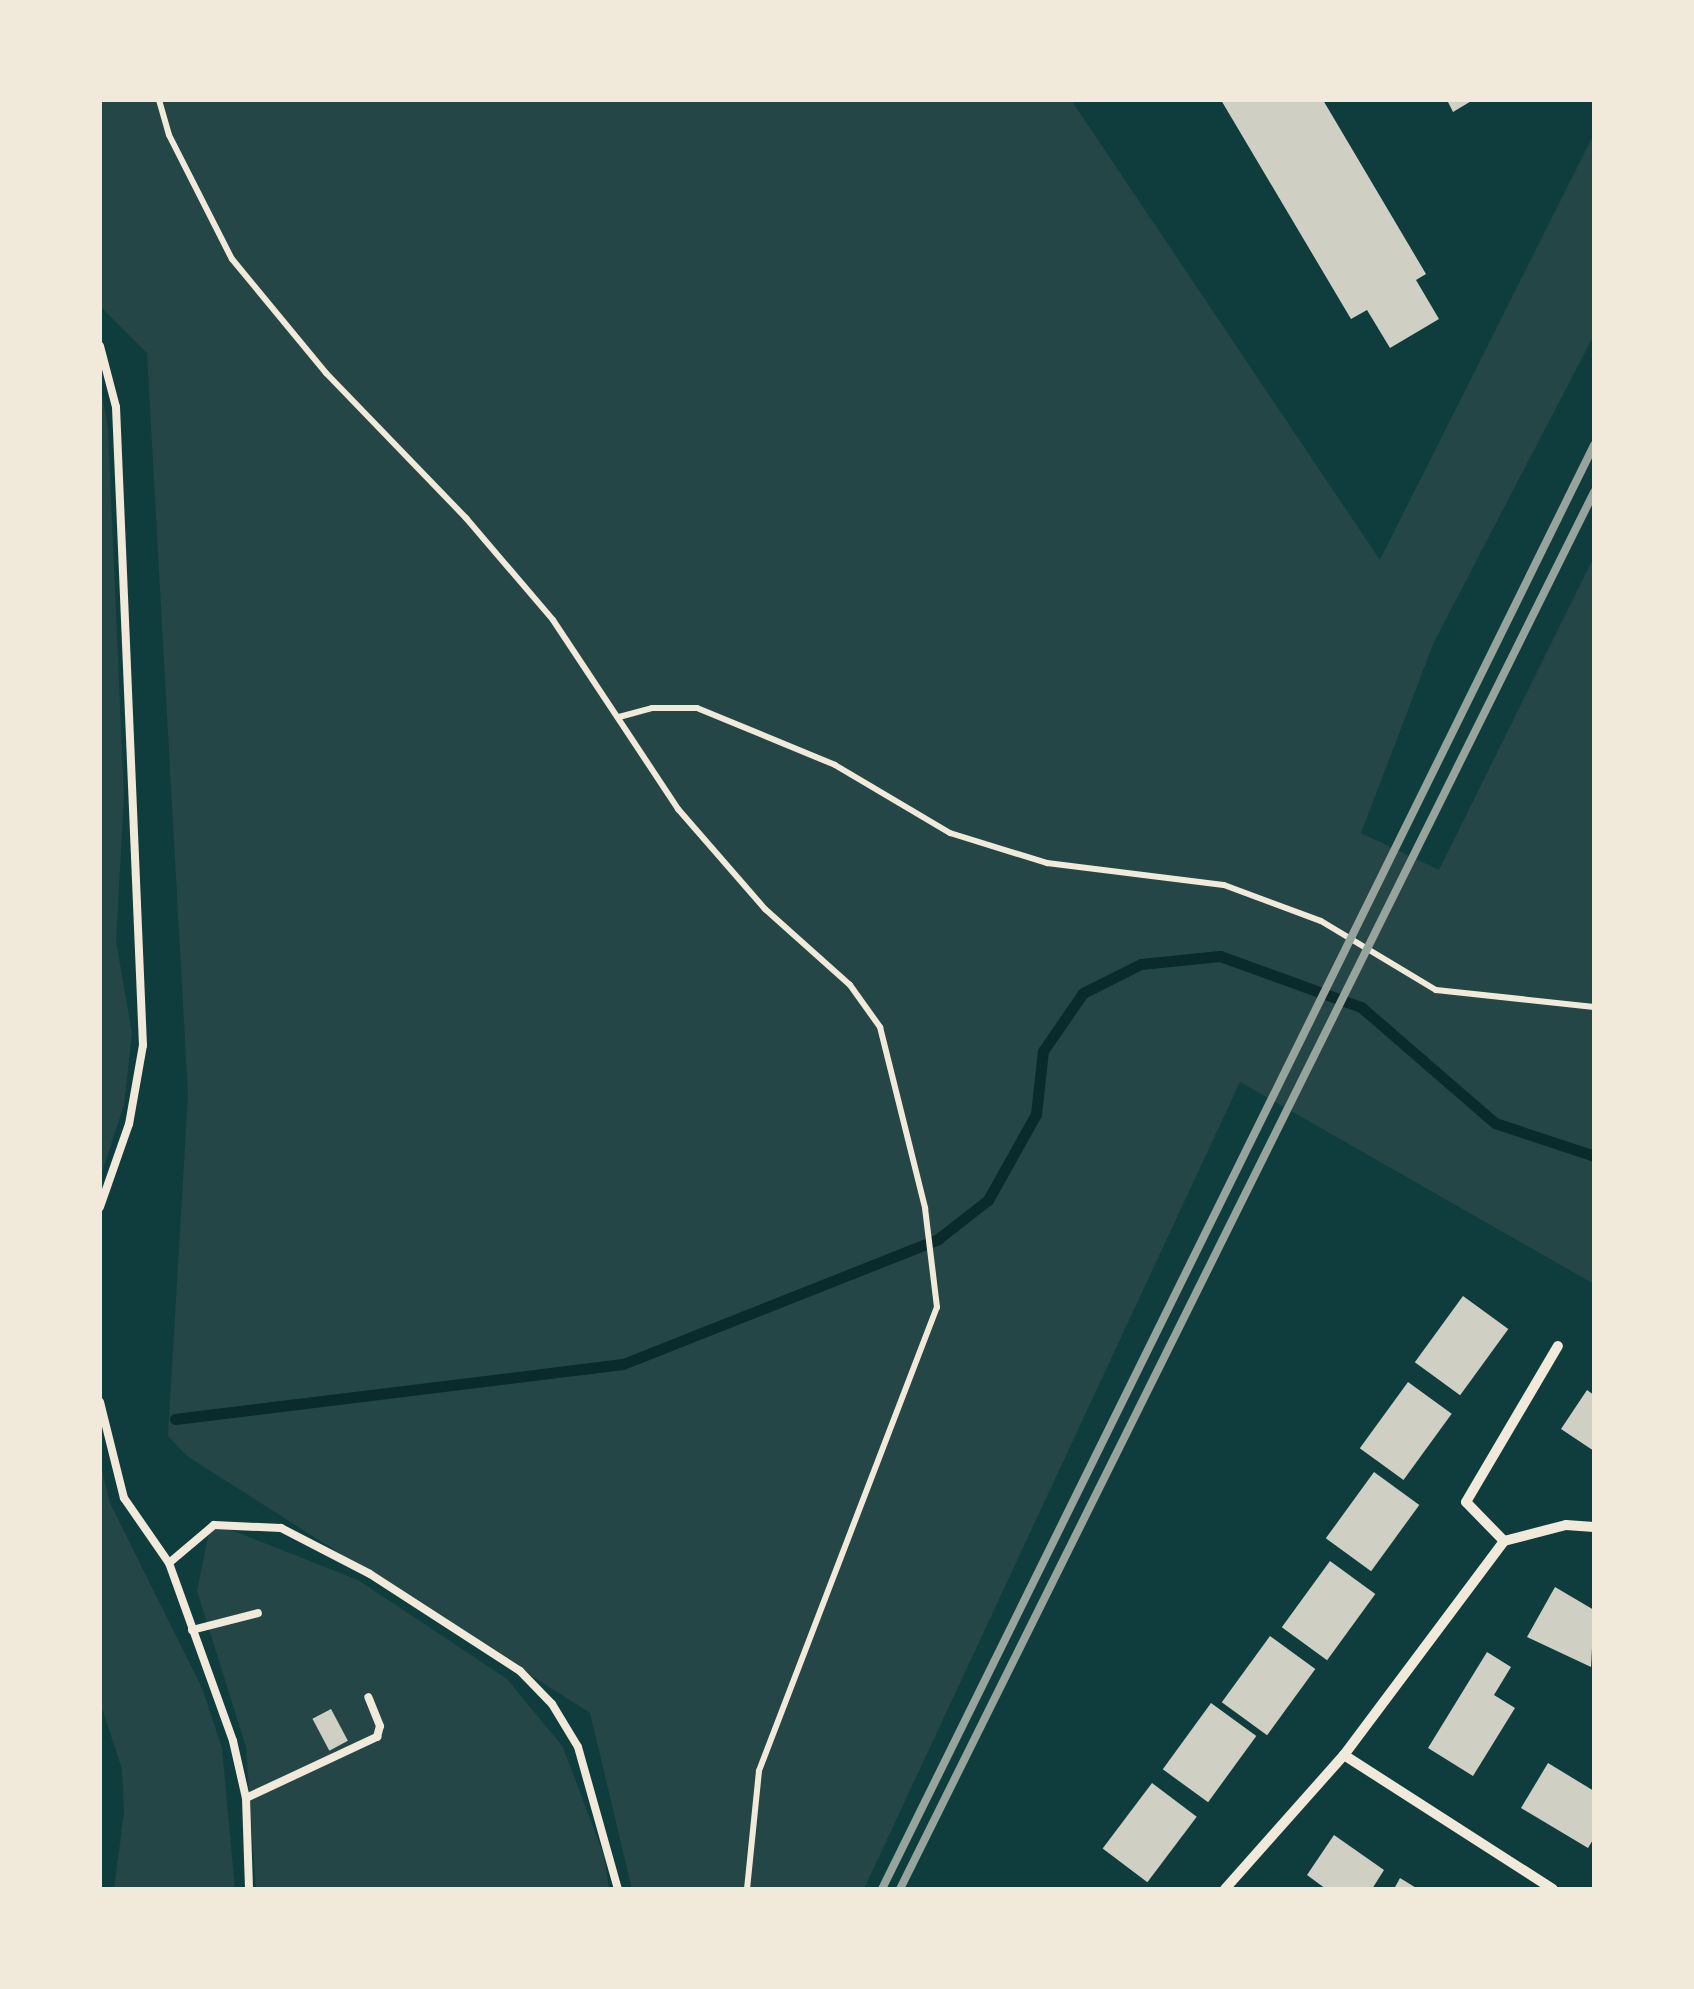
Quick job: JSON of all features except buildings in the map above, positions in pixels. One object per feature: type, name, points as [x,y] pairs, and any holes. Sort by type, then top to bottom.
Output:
[{"type":"street","points":[[1504,1541],[1466,1502],[1558,1346]]},
{"type":"street","points":[[1225,1889],[1344,1755],[1504,1541],[1566,1525],[1594,1527]]},
{"type":"street","points":[[1344,1755],[1553,1889]]},
{"type":"lane","points":[[100,346],[116,408],[143,1045],[129,1124],[100,1207]]},
{"type":"lane","points":[[100,1402],[124,1498],[169,1563],[234,1740],[246,1798],[249,1889]]},
{"type":"lane","points":[[169,1563],[214,1525],[280,1528],[370,1574],[520,1671],[552,1704],[578,1747],[618,1889]]},
{"type":"lane","points":[[192,1630],[258,1613]]},
{"type":"lane","points":[[246,1798],[377,1738],[380,1726],[368,1697]]},
{"type":"path","points":[[159,100],[169,135],[232,259],[326,373],[466,518],[553,620],[678,809],[765,909],[850,985],[880,1028],[925,1208],[937,1307],[759,1771],[747,1889]]},
{"type":"path","points":[[619,717],[652,708],[697,708],[835,765],[950,833],[1047,863],[1224,885],[1322,921],[1436,990],[1594,1007]]},
{"type":"shaded area","points":[[100,100],[1071,100],[1380,560],[1594,134],[1594,335],[1434,642],[1361,833],[1439,870],[1594,557],[1594,1284],[1240,1082],[864,1889],[632,1889],[590,1713],[187,1456],[168,1436],[188,1095],[147,353],[100,306]]},
{"type":"shaded area","points":[[100,383],[108,428],[124,797],[116,941],[132,1033],[124,1105],[100,1178]]},
{"type":"shaded area","points":[[100,1463],[110,1503],[202,1688],[222,1748],[235,1889],[114,1889],[124,1813],[122,1769],[100,1702]]},
{"type":"shaded area","points":[[211,1522],[358,1580],[507,1679],[563,1747],[604,1856],[609,1889],[256,1889],[246,1747],[197,1591]]},
{"type":"waterway","points":[[175,1419],[623,1364],[938,1239],[988,1200],[1036,1114],[1043,1051],[1083,993],[1141,964],[1220,956],[1361,1007],[1495,1123],[1594,1156]]},
{"type":"railway","points":[[882,1889],[1594,445]]},
{"type":"railway","points":[[900,1889],[1594,492]]}]
